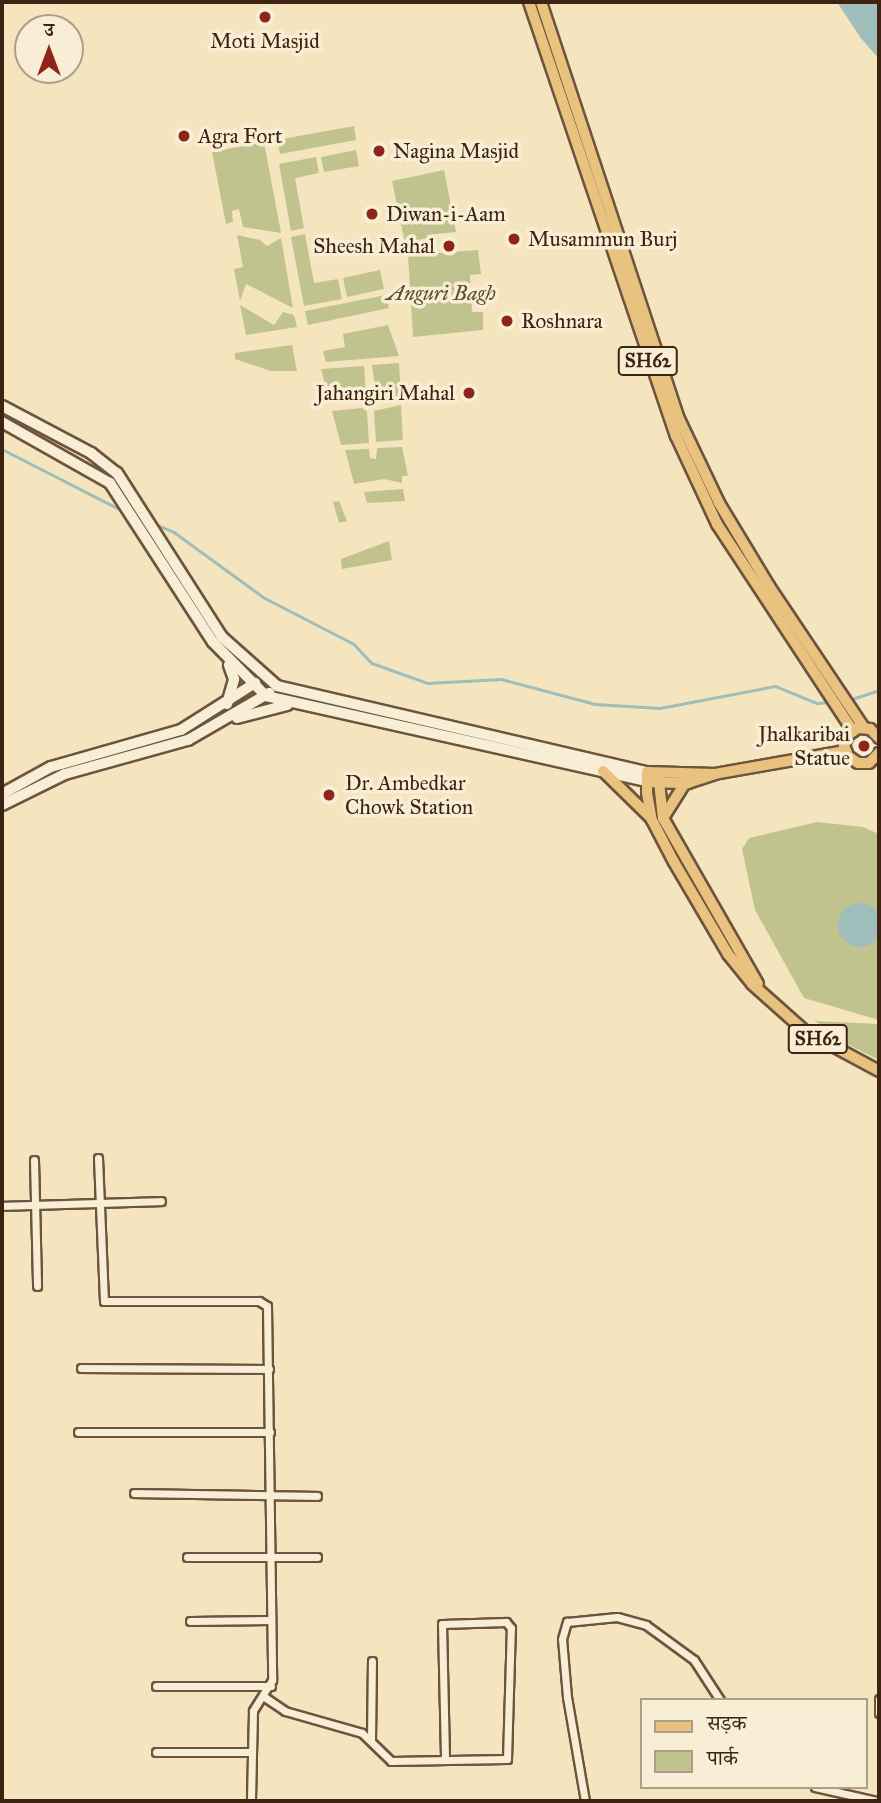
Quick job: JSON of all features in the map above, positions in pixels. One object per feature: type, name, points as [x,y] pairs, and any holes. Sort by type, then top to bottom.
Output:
[{"type":"main road","name":"SH62","points":[[529,2],[676,436],[717,524],[825,694],[839,713],[858,729]]},
{"type":"main road","name":"SH62","points":[[541,2],[679,419],[719,503],[853,712],[858,729]]},
{"type":"main road","points":[[2,406],[71,442],[117,473],[127,497],[151,536],[181,574],[222,637],[262,677],[277,686],[652,777],[715,774]]},
{"type":"main road","points":[[2,422],[99,474],[127,497]]},
{"type":"main road","points":[[64,454],[71,442]]},
{"type":"main road","points":[[151,536],[171,580],[228,661],[251,686],[266,696],[290,704],[603,771],[685,783],[715,774],[845,751],[858,729],[879,737]]},
{"type":"main road","points":[[171,580],[181,574]]},
{"type":"main road","points":[[226,704],[233,679],[228,661]]},
{"type":"main road","points":[[2,794],[51,767],[181,730],[226,704],[262,677]]},
{"type":"main road","points":[[2,805],[47,781],[168,746],[223,722],[266,696],[277,686]]},
{"type":"main road","points":[[223,722],[290,704]]},
{"type":"main road","points":[[845,751],[852,761],[874,766],[879,753]]},
{"type":"main road","points":[[603,771],[657,819],[685,783]]},
{"type":"main road","name":"SH62","points":[[652,777],[657,819],[763,996],[830,1047],[879,1072]]},
{"type":"street","points":[[98,1158],[104,1301],[264,1303],[269,1369],[271,1686],[253,1712],[251,1801]]},
{"type":"street","points":[[34,1160],[37,1286]]},
{"type":"street","points":[[2,1206],[161,1200]]},
{"type":"street","points":[[81,1368],[269,1369]]},
{"type":"street","points":[[78,1432],[270,1432]]},
{"type":"street","points":[[134,1493],[317,1496]]},
{"type":"street","points":[[187,1558],[317,1558]]},
{"type":"street","points":[[585,1801],[576,1770],[565,1685],[562,1639],[567,1622],[617,1617],[646,1625],[694,1660],[719,1698]]},
{"type":"street","points":[[190,1621],[271,1620]]},
{"type":"street","points":[[263,1696],[285,1711],[355,1730],[372,1740],[391,1761],[445,1760],[509,1756],[510,1628],[506,1622],[442,1624],[445,1760]]},
{"type":"street","points":[[372,1661],[372,1740]]},
{"type":"street","points":[[156,1686],[271,1686]]},
{"type":"street","points":[[879,1699],[879,1713]]},
{"type":"street","points":[[156,1752],[251,1752]]},
{"type":"street","points":[[819,1789],[836,1797],[877,1801]]},
{"type":"green space","points":[[354,126],[356,140],[280,154],[277,140]]},
{"type":"green space","points":[[264,142],[281,233],[243,227],[239,209],[232,211],[233,222],[226,224],[212,152]]},
{"type":"green space","points":[[356,150],[359,166],[324,172],[321,157]]},
{"type":"green space","points":[[316,157],[319,173],[295,178],[304,228],[291,231],[279,164]]},
{"type":"green space","points":[[444,170],[456,232],[427,235],[427,238],[405,243],[392,181]]},
{"type":"green space","points":[[305,234],[314,283],[338,279],[342,299],[304,306],[291,237]]},
{"type":"green space","points":[[237,235],[260,240],[267,246],[281,238],[293,308],[246,284],[240,301],[234,269],[243,267]]},
{"type":"green space","name":"Anguri Bagh","points":[[478,250],[481,274],[470,275],[472,312],[483,312],[483,330],[413,337],[408,255]]},
{"type":"green space","points":[[380,270],[384,289],[347,297],[343,278]]},
{"type":"green space","points":[[386,295],[389,308],[308,325],[305,311]]},
{"type":"green space","points":[[240,305],[274,325],[283,312],[294,315],[297,327],[246,335]]},
{"type":"green space","points":[[388,325],[399,356],[326,362],[323,351],[345,347],[343,334]]},
{"type":"green space","points":[[292,345],[297,371],[271,371],[235,359],[235,353]]},
{"type":"green space","points":[[399,363],[401,398],[377,400],[372,365]]},
{"type":"green space","points":[[364,366],[366,397],[330,404],[321,369]]},
{"type":"green space","points":[[401,405],[403,440],[376,442],[374,411]]},
{"type":"green space","points":[[362,408],[367,412],[369,443],[341,445],[332,411]]},
{"type":"green space","points":[[402,447],[408,476],[402,476],[402,483],[384,479],[354,484],[345,450],[369,449],[370,458],[376,459],[377,448]]},
{"type":"green space","points":[[403,489],[405,501],[367,503],[364,492]]},
{"type":"green space","points":[[339,501],[347,521],[339,523],[333,502]]},
{"type":"green space","points":[[389,541],[392,560],[342,569],[341,559]]},
{"type":"green space","points":[[817,822],[863,827],[879,834],[879,1020],[804,998],[755,910],[742,849],[749,838]]},
{"type":"green space","points":[[815,1021],[879,1024],[879,1060],[849,1045]]},
{"type":"water","points":[[837,2],[879,2],[879,59],[860,37]]},
{"type":"water","points":[[860,903],[875,910],[882,925],[875,940],[860,947],[845,940],[838,925],[845,910]]},
{"type":"waterway","points":[[2,449],[123,511]]},
{"type":"waterway","points":[[155,524],[174,532],[263,597],[354,644],[372,663],[428,683],[501,679],[595,704],[660,708],[775,686],[817,703],[829,702]]},
{"type":"waterway","points":[[849,700],[879,690]]},
{"type":"place","name":"Moti Masjid","points":[[265,17]]},
{"type":"place","name":"Agra Fort","points":[[184,136]]},
{"type":"place","name":"Nagina Masjid","points":[[379,151]]},
{"type":"place","name":"Diwan-i-Aam","points":[[372,214]]},
{"type":"place","name":"Musammun Burj","points":[[514,239]]},
{"type":"place","name":"Sheesh Mahal","points":[[449,246]]},
{"type":"place","name":"Roshnara","points":[[507,321]]},
{"type":"place","name":"Jahangiri Mahal","points":[[469,393]]},
{"type":"place","name":"Jhalkaribai Statue","points":[[864,746]]},
{"type":"place","name":"Dr. Ambedkar Chowk Station","points":[[329,795]]}]
